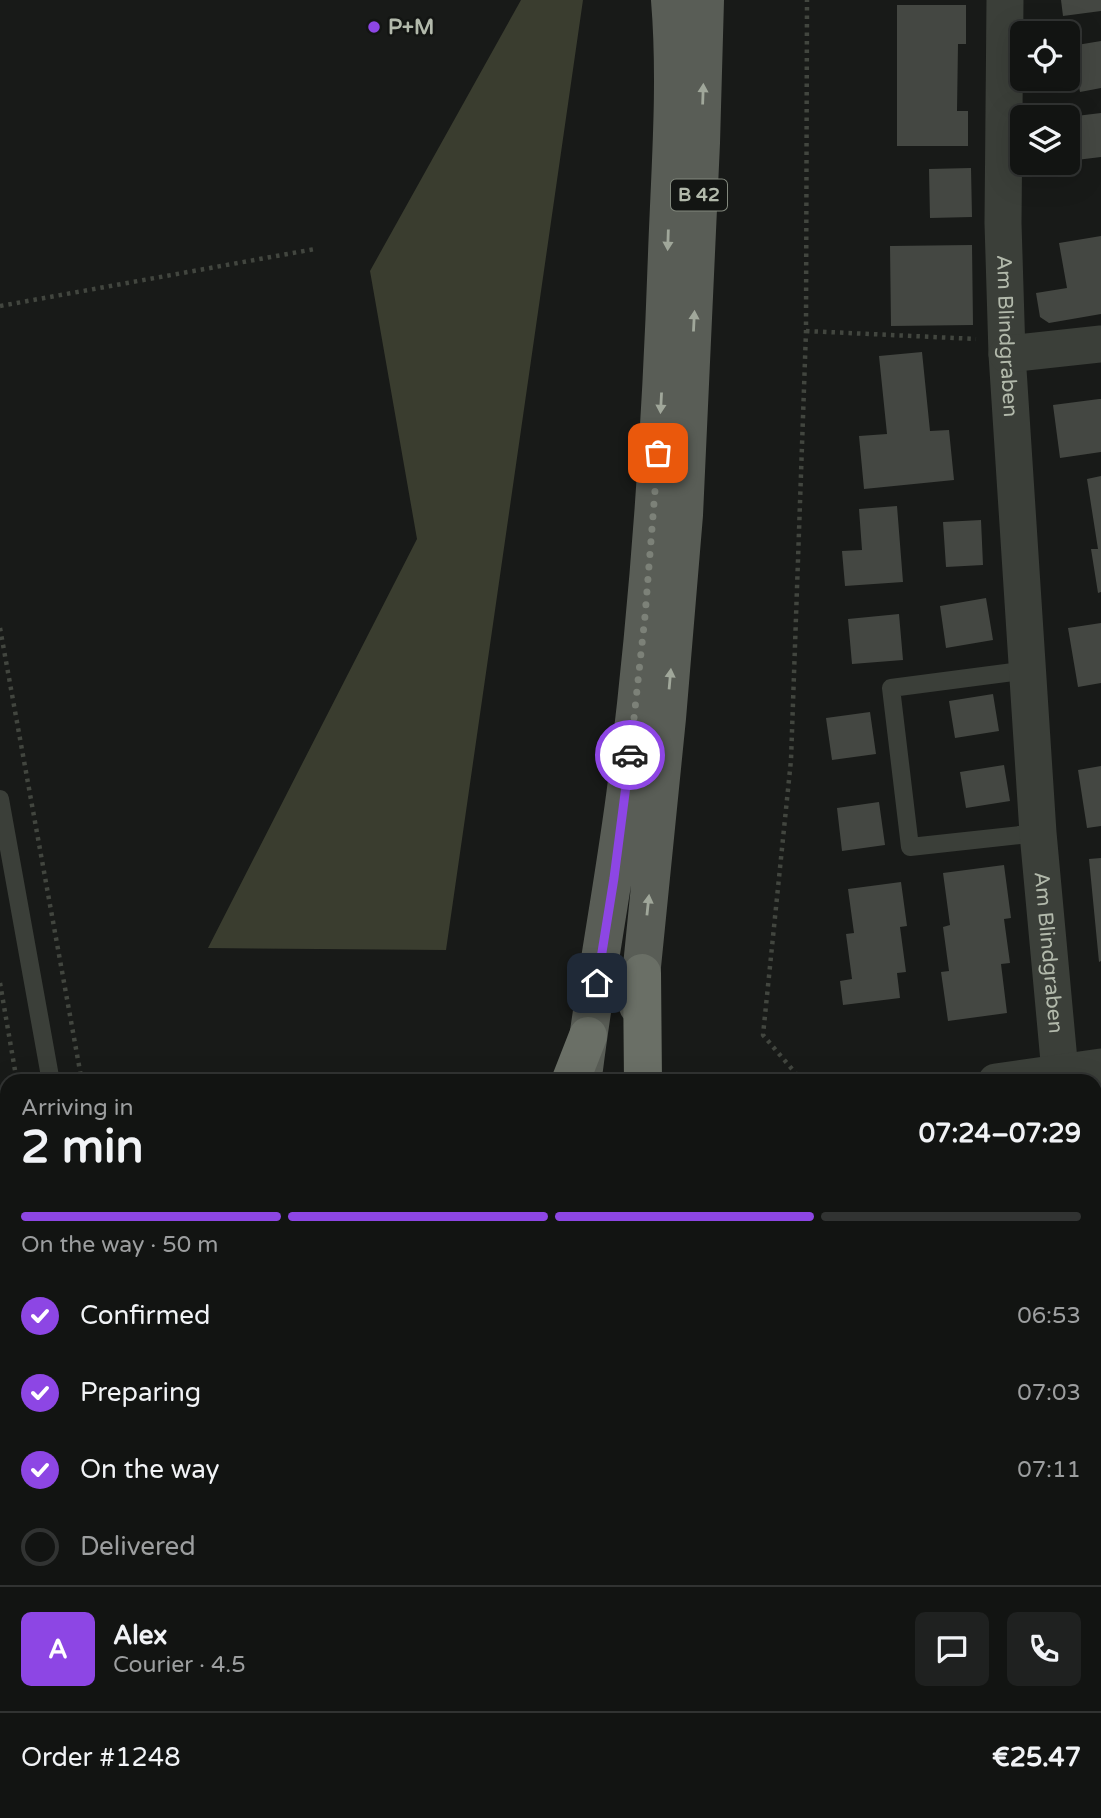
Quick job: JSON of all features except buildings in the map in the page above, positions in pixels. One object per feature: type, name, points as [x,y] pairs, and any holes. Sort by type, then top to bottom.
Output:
[{"type":"highway","points":[[642,973],[643,1074]]},
{"type":"highway","points":[[573,1074],[588,1036]]},
{"type":"main road","name":"B 42","points":[[584,1074],[627,782],[657,476],[673,61],[670,0]]},
{"type":"main road","name":"B 42","points":[[632,1074],[684,515],[702,143],[705,0]]},
{"type":"street","name":"Am Blindgraben","points":[[1005,0],[1003,187],[1007,347],[1038,833],[1059,1072]]},
{"type":"street","points":[[1007,347],[1101,344]]},
{"type":"street","points":[[1046,1074],[1101,1067]]},
{"type":"lane","points":[[1028,670],[891,688],[910,848],[1038,833]]},
{"type":"lane","points":[[0,799],[50,1074]]},
{"type":"path","points":[[796,1074],[763,1035],[791,760],[806,331],[807,0]]},
{"type":"path","points":[[0,306],[315,249]]},
{"type":"path","points":[[806,331],[1007,347]]},
{"type":"path","points":[[0,628],[81,1074]]},
{"type":"path","points":[[0,983],[16,1074]]},
{"type":"shaded area","points":[[521,0],[583,0],[446,950],[208,948],[417,539],[370,271]]},
{"type":"way so far","points":[[630,755],[645,616],[658,453]]},
{"type":"place","name":"P+M","points":[[374,27]]},
{"type":"route","points":[[597,983],[630,755]]}]
